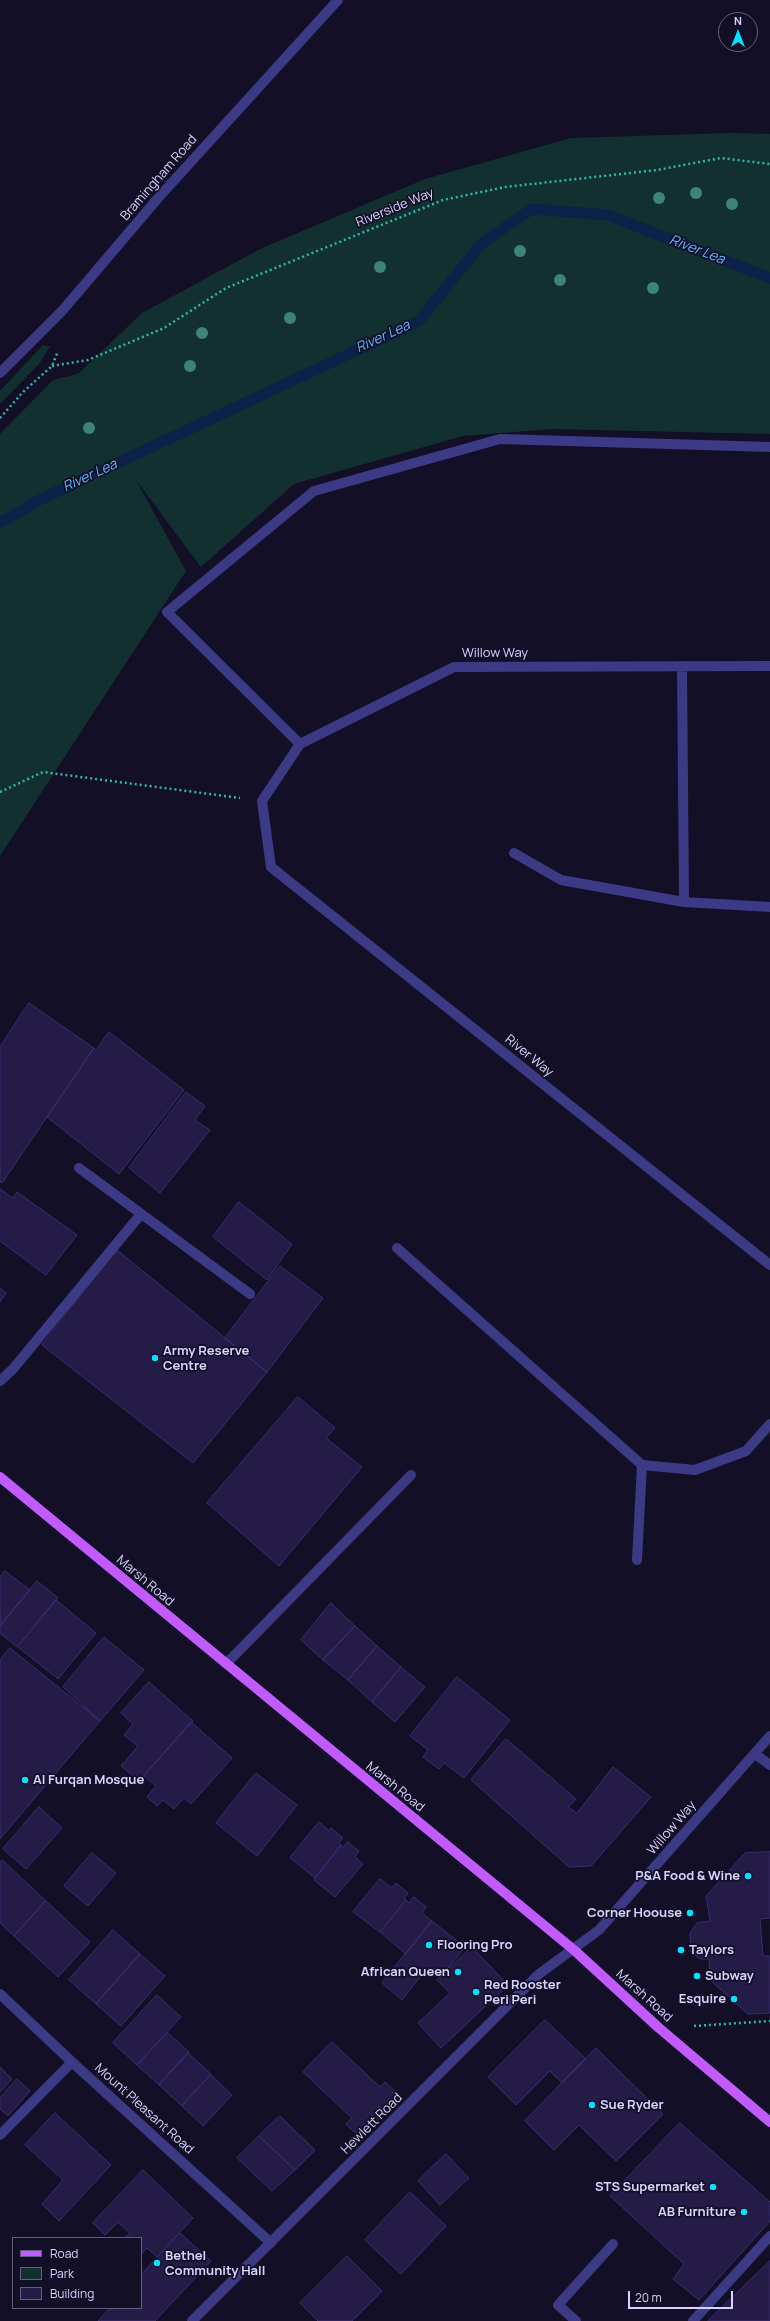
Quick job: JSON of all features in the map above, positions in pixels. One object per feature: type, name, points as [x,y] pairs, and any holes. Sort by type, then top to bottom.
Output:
[{"type":"main road","name":"Marsh Road","points":[[0,1478],[574,1950],[659,2028],[770,2122]]},
{"type":"street","name":"Bramingham Road","points":[[0,373],[62,311],[159,197],[338,0]]},
{"type":"street","points":[[300,744],[167,612],[314,491],[500,439],[770,447]]},
{"type":"street","points":[[682,666],[684,902]]},
{"type":"street","name":"Willow Way","points":[[262,801],[300,744],[454,667],[770,666]]},
{"type":"street","name":"River Way","points":[[262,801],[271,867],[769,1262]]},
{"type":"street","points":[[514,853],[561,880],[684,902],[770,907]]},
{"type":"street","points":[[79,1168],[250,1294]]},
{"type":"street","points":[[0,1381],[13,1369],[141,1214]]},
{"type":"street","points":[[397,1248],[642,1465],[695,1470],[746,1451],[770,1424]]},
{"type":"street","points":[[637,1560],[642,1465]]},
{"type":"street","points":[[226,1664],[411,1475]]},
{"type":"street","name":"Willow Way","points":[[574,1950],[599,1930],[770,1736]]},
{"type":"street","points":[[755,1754],[770,1765]]},
{"type":"street","name":"Hewlett Road","points":[[192,2321],[539,1974],[574,1950]]},
{"type":"street","name":"Mount Pleasant Road","points":[[0,1994],[72,2062],[271,2243]]},
{"type":"street","points":[[0,2135],[72,2062]]},
{"type":"street","points":[[693,2321],[770,2236]]},
{"type":"street","points":[[576,2321],[558,2305],[613,2244]]},
{"type":"path","name":"Riverside Way","points":[[0,418],[23,392],[52,366],[95,357],[164,328],[226,288],[442,200],[505,187],[657,170],[721,158],[770,164]]},
{"type":"path","points":[[0,792],[43,772],[262,801]]},
{"type":"path","points":[[659,2028],[770,2021]]},
{"type":"green space","points":[[730,133],[770,134],[770,434],[552,429],[463,436],[294,484],[201,567],[136,480],[186,571],[0,856],[0,434],[53,380],[78,374],[142,313],[260,249],[425,179],[571,138]]},
{"type":"green space","points":[[42,346],[50,346],[39,364],[0,404],[0,391]]},
{"type":"building","points":[[29,1003],[94,1048],[2,1183],[0,1182],[0,1047]]},
{"type":"building","points":[[109,1032],[184,1090],[119,1174],[47,1117],[94,1048],[96,1050]]},
{"type":"building","points":[[186,1092],[205,1106],[195,1120],[210,1130],[160,1193],[129,1168]]},
{"type":"building","points":[[0,1189],[13,1198],[17,1192],[77,1235],[46,1275],[0,1241]]},
{"type":"building","points":[[239,1202],[292,1244],[267,1280],[213,1237]]},
{"type":"building","name":"Army Reserve Centre","points":[[117,1250],[267,1372],[193,1463],[42,1345]]},
{"type":"building","points":[[280,1266],[323,1298],[267,1372],[225,1338]]},
{"type":"building","points":[[0,1288],[6,1293],[0,1302]]},
{"type":"building","points":[[298,1397],[335,1428],[326,1438],[362,1467],[279,1566],[207,1503]]},
{"type":"building","points":[[5,1571],[30,1590],[0,1626],[0,1577]]},
{"type":"building","points":[[37,1581],[58,1598],[17,1647],[0,1633],[0,1626]]},
{"type":"building","points":[[56,1600],[96,1633],[58,1679],[18,1647]]},
{"type":"building","points":[[331,1603],[355,1626],[323,1660],[301,1640]]},
{"type":"building","points":[[355,1626],[377,1646],[348,1680],[323,1660]]},
{"type":"building","points":[[104,1637],[144,1670],[100,1721],[63,1687]]},
{"type":"building","points":[[377,1646],[401,1667],[372,1702],[348,1680]]},
{"type":"building","name":"Al Furqan Mosque","points":[[10,1648],[100,1721],[0,1839],[0,1660]]},
{"type":"building","points":[[401,1667],[425,1687],[395,1722],[372,1702]]},
{"type":"building","points":[[457,1677],[510,1720],[464,1778],[444,1763],[439,1769],[423,1757],[428,1750],[410,1736]]},
{"type":"building","points":[[149,1682],[193,1721],[139,1781],[121,1766],[138,1746],[124,1735],[133,1724],[121,1713]]},
{"type":"building","points":[[191,1722],[232,1758],[191,1804],[184,1798],[174,1809],[163,1800],[157,1806],[147,1797],[156,1786],[144,1776]]},
{"type":"building","points":[[506,1739],[576,1799],[568,1807],[577,1813],[613,1767],[651,1797],[591,1866],[569,1867],[471,1780]]},
{"type":"building","points":[[256,1773],[297,1805],[257,1856],[216,1823]]},
{"type":"building","points":[[39,1807],[62,1828],[26,1869],[3,1849]]},
{"type":"building","points":[[319,1822],[329,1831],[331,1828],[343,1838],[339,1843],[341,1845],[315,1878],[290,1858]]},
{"type":"building","points":[[348,1842],[359,1851],[355,1857],[363,1864],[335,1897],[314,1880],[341,1845],[343,1847]]},
{"type":"building","points":[[770,1852],[770,1918],[760,1919],[763,1956],[770,1956],[770,2013],[748,2014],[710,1980],[709,1959],[700,1959],[691,1952],[690,1933],[697,1923],[710,1921],[706,1896],[745,1853]]},
{"type":"building","points":[[92,1853],[116,1873],[88,1906],[64,1886]]},
{"type":"building","points":[[2,1860],[46,1901],[14,1936],[0,1923],[0,1863]]},
{"type":"building","points":[[380,1879],[392,1888],[396,1883],[408,1893],[404,1899],[406,1900],[380,1932],[353,1912]]},
{"type":"building","points":[[414,1897],[426,1907],[422,1913],[432,1921],[406,1954],[380,1932],[406,1900],[409,1903]]},
{"type":"building","points":[[46,1901],[90,1942],[58,1977],[14,1936]]},
{"type":"building","points":[[432,1921],[465,1947],[440,1978],[427,1968],[402,2000],[382,1983]]},
{"type":"building","points":[[113,1930],[140,1954],[96,2004],[69,1980]]},
{"type":"building","points":[[472,1947],[508,1985],[441,2048],[418,2023],[450,1993],[437,1980]]},
{"type":"building","points":[[140,1954],[165,1976],[121,2026],[96,2004]]},
{"type":"building","points":[[157,1995],[181,2017],[137,2065],[113,2043]]},
{"type":"building","points":[[545,2020],[586,2059],[562,2083],[550,2071],[516,2105],[488,2077]]},
{"type":"building","points":[[168,2033],[189,2052],[159,2085],[137,2065]]},
{"type":"building","points":[[332,2042],[380,2087],[385,2082],[401,2097],[361,2139],[346,2124],[352,2118],[303,2072]]},
{"type":"building","points":[[596,2048],[663,2114],[616,2161],[579,2125],[554,2150],[525,2121]]},
{"type":"building","points":[[188,2053],[211,2074],[182,2106],[159,2085]]},
{"type":"building","points":[[0,2067],[12,2079],[0,2092]]},
{"type":"building","points":[[211,2075],[232,2095],[203,2126],[182,2106]]},
{"type":"building","points":[[17,2079],[30,2091],[8,2116],[0,2109],[0,2098]]},
{"type":"building","points":[[55,2113],[111,2165],[59,2221],[42,2204],[63,2180],[25,2145]]},
{"type":"building","points":[[280,2116],[315,2150],[295,2170],[259,2136]]},
{"type":"building","points":[[680,2123],[770,2202],[770,2221],[699,2300],[673,2279],[684,2264],[610,2196]]},
{"type":"building","points":[[259,2136],[295,2170],[272,2191],[237,2158]]},
{"type":"building","points":[[446,2154],[469,2178],[440,2205],[418,2181]]},
{"type":"building","points":[[143,2170],[193,2218],[157,2257],[147,2248],[142,2253],[142,2237],[126,2237],[130,2233],[118,2222],[105,2235],[93,2223]]},
{"type":"building","points":[[410,2192],[446,2226],[401,2274],[365,2240]]},
{"type":"building","points":[[180,2233],[211,2261],[155,2321],[98,2321],[109,2309],[142,2309],[142,2274]]},
{"type":"building","points":[[347,2256],[382,2291],[352,2321],[318,2321],[300,2303]]},
{"type":"building","points":[[770,2261],[770,2321],[708,2321]]},
{"type":"waterway","name":"River Lea","points":[[0,523],[41,499],[419,321],[482,243],[532,209],[608,215],[770,278]]},
{"type":"place","name":"Army Reserve Centre","points":[[155,1358]]},
{"type":"place","name":"Al Furqan Mosque","points":[[25,1780]]},
{"type":"place","name":"P&A Food & Wine","points":[[748,1876]]},
{"type":"place","name":"Corner Hoouse","points":[[690,1913]]},
{"type":"place","name":"Flooring Pro","points":[[429,1945]]},
{"type":"place","name":"Taylors","points":[[681,1950]]},
{"type":"place","name":"African Queen","points":[[458,1972]]},
{"type":"place","name":"Subway","points":[[697,1976]]},
{"type":"place","name":"Red Rooster Peri Peri","points":[[476,1992]]},
{"type":"place","name":"Esquire","points":[[734,1999]]},
{"type":"place","name":"Sue Ryder","points":[[592,2105]]},
{"type":"place","name":"STS Supermarket","points":[[713,2187]]},
{"type":"place","name":"AB Furniture","points":[[744,2212]]},
{"type":"place","name":"Bethel Community Hall","points":[[157,2263]]}]
